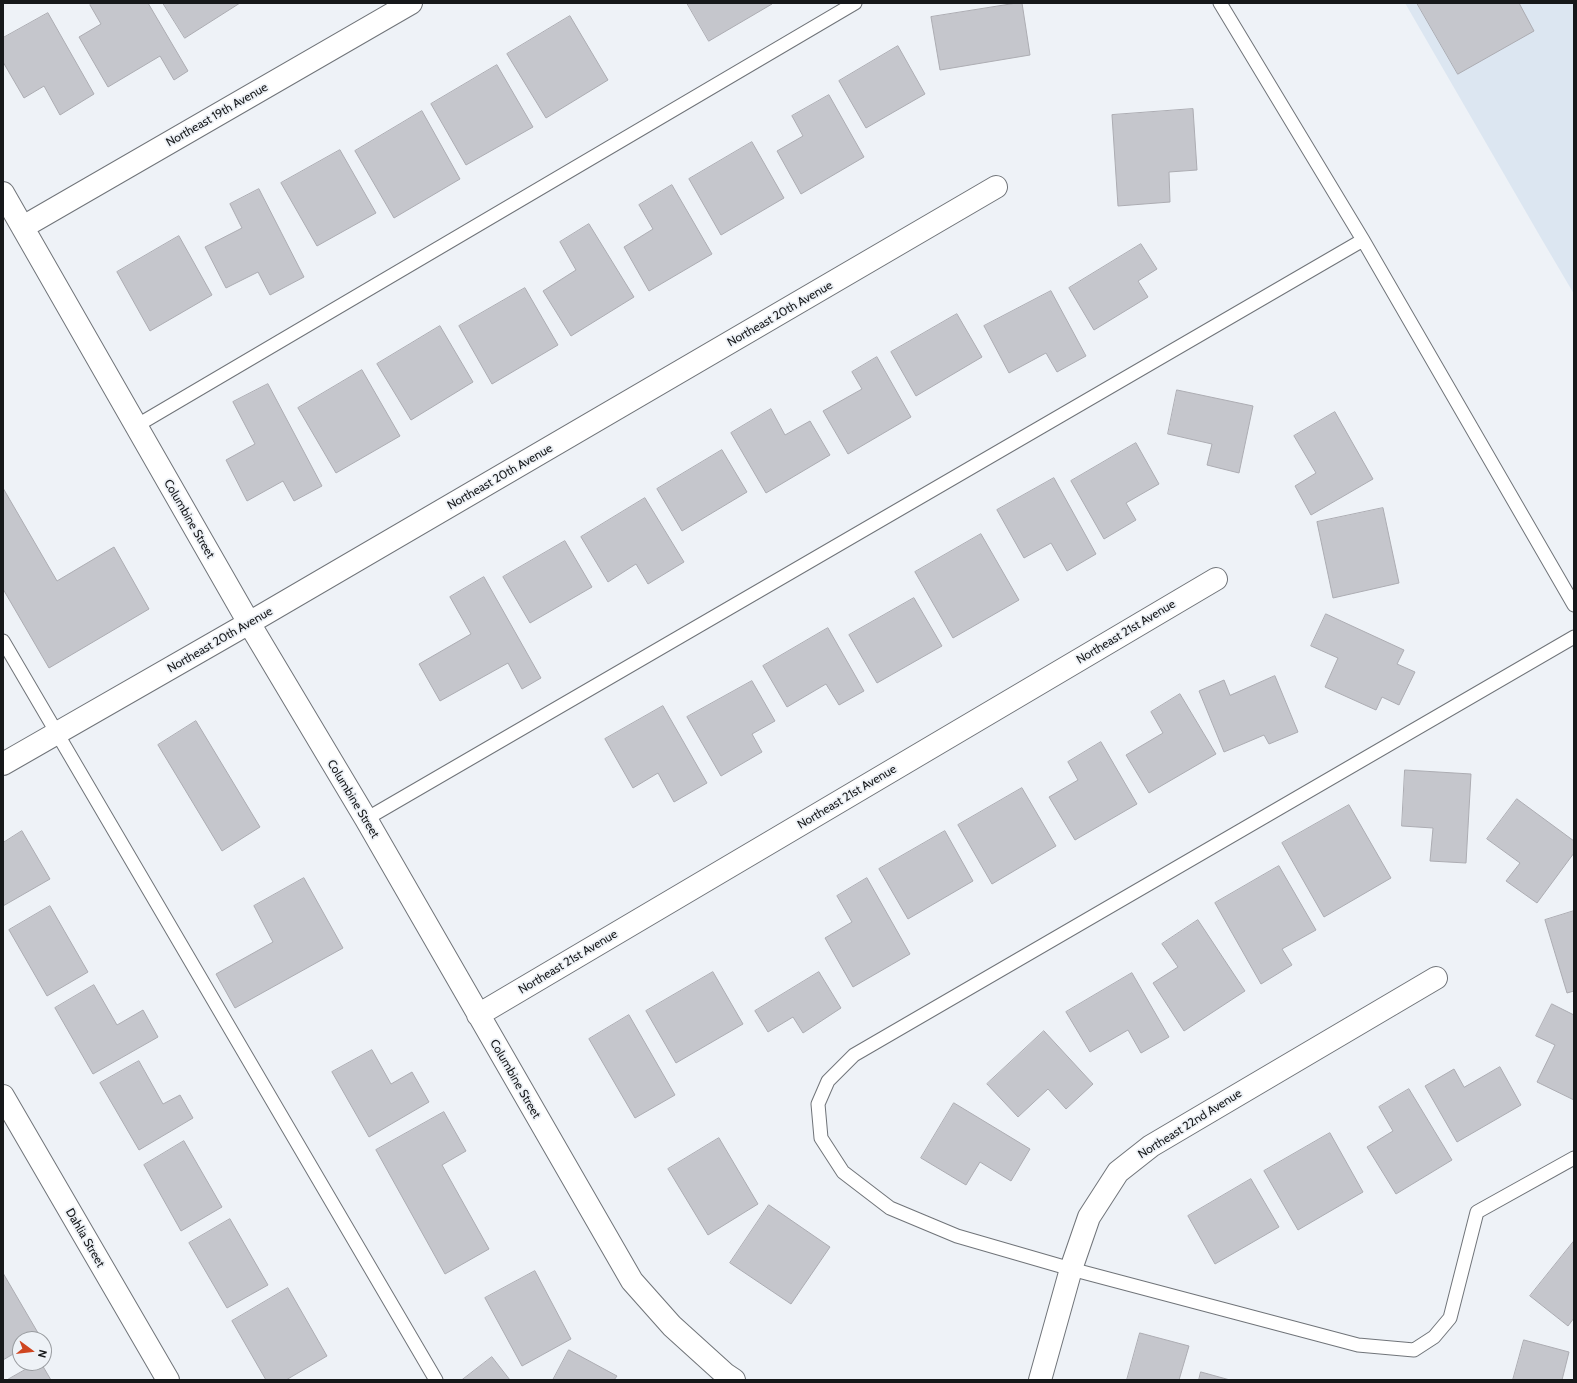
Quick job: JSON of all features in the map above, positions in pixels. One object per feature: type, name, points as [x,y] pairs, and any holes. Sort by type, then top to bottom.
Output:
[{"type":"street","name":"Northeast 19th Avenue","points":[[23,227],[410,3]]},
{"type":"street","name":"Northeast 20th Avenue","points":[[3,764],[249,623],[996,188]]},
{"type":"street","name":"Columbine Street","points":[[3,193],[249,623],[366,819],[632,1281],[672,1326],[725,1374],[734,1380]]},
{"type":"street","name":"Northeast 21st Avenue","points":[[478,1015],[1216,579]]},
{"type":"street","name":"Northeast 22nd Avenue","points":[[1040,1380],[1070,1269],[1089,1217],[1118,1172],[1151,1146],[1436,978]]},
{"type":"street","name":"Dahlia Street","points":[[3,1096],[168,1380]]},
{"type":"lane","points":[[136,426],[855,3]]},
{"type":"lane","points":[[1220,3],[1364,240],[1574,605]]},
{"type":"lane","points":[[366,819],[1364,240]]},
{"type":"lane","points":[[1574,637],[854,1055],[828,1081],[818,1104],[821,1138],[843,1172],[890,1208],[957,1236],[1070,1269],[1358,1345],[1414,1350],[1434,1337],[1450,1318],[1477,1212],[1574,1158]]},
{"type":"lane","points":[[3,641],[436,1380]]},
{"type":"shaded area","points":[[1405,3],[1574,3],[1574,294],[1541,238]]},
{"type":"building","points":[[92,3],[148,3],[188,71],[174,80],[160,56],[108,87],[79,37],[101,24],[90,5]]},
{"type":"building","points":[[163,3],[240,3],[185,38]]},
{"type":"building","points":[[687,3],[771,3],[772,4],[709,41]]},
{"type":"building","points":[[1022,3],[1030,55],[940,70],[931,17]]},
{"type":"building","points":[[1417,3],[1519,3],[1534,31],[1458,74]]},
{"type":"building","points":[[48,13],[94,94],[60,115],[44,86],[24,98],[3,62],[3,38]]},
{"type":"building","points":[[570,16],[608,80],[546,118],[507,54]]},
{"type":"building","points":[[898,46],[925,94],[866,128],[839,81]]},
{"type":"building","points":[[497,65],[533,127],[466,165],[431,104]]},
{"type":"building","points":[[829,95],[864,157],[801,194],[777,151],[803,136],[792,116]]},
{"type":"building","points":[[1193,109],[1197,170],[1169,172],[1170,202],[1118,206],[1112,115]]},
{"type":"building","points":[[422,111],[460,179],[394,218],[355,151]]},
{"type":"building","points":[[752,142],[784,198],[721,235],[689,179]]},
{"type":"building","points":[[340,150],[376,213],[317,246],[281,183]]},
{"type":"building","points":[[672,185],[712,254],[649,291],[624,247],[653,229],[639,205]]},
{"type":"building","points":[[259,189],[304,277],[270,295],[258,272],[226,288],[205,247],[242,228],[230,204]]},
{"type":"building","points":[[589,224],[634,297],[571,336],[543,291],[576,270],[560,242]]},
{"type":"building","points":[[179,236],[212,295],[150,331],[117,272]]},
{"type":"building","points":[[1141,244],[1157,269],[1138,281],[1148,297],[1094,330],[1069,288]]},
{"type":"building","points":[[525,288],[558,345],[492,384],[459,326]]},
{"type":"building","points":[[1051,291],[1086,356],[1057,372],[1046,353],[1009,373],[984,326]]},
{"type":"building","points":[[957,314],[982,357],[916,396],[891,352]]},
{"type":"building","points":[[440,326],[473,382],[411,420],[377,364]]},
{"type":"building","points":[[877,357],[911,417],[848,454],[823,411],[862,389],[852,372]]},
{"type":"building","points":[[362,370],[400,436],[336,473],[298,408]]},
{"type":"building","points":[[268,384],[322,486],[294,501],[283,481],[247,501],[226,460],[255,444],[233,402]]},
{"type":"building","points":[[1177,390],[1253,406],[1239,473],[1207,465],[1212,444],[1168,434]]},
{"type":"building","points":[[771,409],[785,435],[810,421],[830,455],[766,493],[731,433]]},
{"type":"building","points":[[1335,412],[1373,479],[1311,515],[1295,486],[1316,473],[1294,436]]},
{"type":"building","points":[[1136,443],[1159,484],[1126,503],[1136,520],[1104,539],[1071,481]]},
{"type":"building","points":[[722,450],[747,492],[682,531],[657,489]]},
{"type":"building","points":[[1054,478],[1096,554],[1067,571],[1051,543],[1024,558],[997,510]]},
{"type":"building","points":[[3,488],[57,581],[114,547],[149,609],[49,668],[3,589]]},
{"type":"building","points":[[645,498],[684,562],[648,584],[636,564],[608,582],[581,537]]},
{"type":"building","points":[[1383,508],[1399,583],[1333,598],[1317,522]]},
{"type":"building","points":[[981,534],[1019,600],[953,638],[915,572]]},
{"type":"building","points":[[565,541],[592,587],[530,623],[503,577]]},
{"type":"building","points":[[484,577],[541,678],[522,689],[508,663],[440,701],[419,664],[471,634],[450,597]]},
{"type":"building","points":[[914,598],[942,646],[877,683],[849,635]]},
{"type":"building","points":[[1326,614],[1404,650],[1397,664],[1415,672],[1399,705],[1382,697],[1376,710],[1325,687],[1338,658],[1311,646]]},
{"type":"building","points":[[828,628],[864,691],[839,705],[826,684],[787,707],[763,666]]},
{"type":"building","points":[[1275,676],[1298,732],[1269,744],[1264,735],[1224,752],[1199,691],[1224,680],[1230,695]]},
{"type":"building","points":[[752,681],[775,721],[752,734],[762,752],[721,776],[687,717]]},
{"type":"building","points":[[1180,694],[1216,754],[1149,793],[1126,755],[1163,733],[1151,712]]},
{"type":"building","points":[[663,706],[707,783],[674,802],[658,773],[633,788],[605,739]]},
{"type":"building","points":[[196,721],[260,827],[222,851],[158,745]]},
{"type":"building","points":[[1101,742],[1137,804],[1075,840],[1049,797],[1078,780],[1068,762]]},
{"type":"building","points":[[1405,770],[1471,774],[1466,863],[1430,861],[1433,828],[1402,826]]},
{"type":"building","points":[[1022,788],[1056,846],[992,884],[958,825]]},
{"type":"building","points":[[1517,799],[1574,841],[1574,853],[1537,903],[1506,881],[1520,863],[1487,839]]},
{"type":"building","points":[[1349,805],[1391,878],[1324,917],[1282,843]]},
{"type":"building","points":[[22,831],[50,879],[3,906],[3,843]]},
{"type":"building","points":[[945,831],[973,881],[908,919],[879,869]]},
{"type":"building","points":[[1279,866],[1316,930],[1282,949],[1292,965],[1261,984],[1215,903]]},
{"type":"building","points":[[304,878],[343,948],[235,1008],[216,974],[273,942],[254,906]]},
{"type":"building","points":[[867,878],[910,954],[853,987],[825,938],[852,922],[837,896]]},
{"type":"building","points":[[50,906],[88,972],[47,996],[9,930]]},
{"type":"building","points":[[1574,911],[1574,991],[1567,993],[1545,920]]},
{"type":"building","points":[[1198,920],[1245,991],[1184,1031],[1153,983],[1178,967],[1162,944]]},
{"type":"building","points":[[713,972],[743,1024],[676,1063],[646,1011]]},
{"type":"building","points":[[819,972],[841,1008],[803,1033],[793,1017],[768,1032],[755,1011]]},
{"type":"building","points":[[1132,973],[1169,1037],[1141,1053],[1128,1030],[1090,1052],[1066,1012]]},
{"type":"building","points":[[94,985],[117,1025],[143,1010],[158,1037],[93,1074],[55,1008]]},
{"type":"building","points":[[1552,1004],[1574,1015],[1574,1100],[1537,1082],[1555,1045],[1536,1036]]},
{"type":"building","points":[[629,1015],[675,1095],[635,1118],[589,1039]]},
{"type":"building","points":[[1044,1031],[1093,1084],[1066,1109],[1048,1089],[1018,1117],[987,1084]]},
{"type":"building","points":[[372,1050],[391,1084],[412,1072],[429,1102],[369,1137],[332,1072]]},
{"type":"building","points":[[139,1061],[163,1104],[180,1095],[193,1118],[139,1150],[100,1083]]},
{"type":"building","points":[[1500,1067],[1521,1105],[1457,1142],[1425,1086],[1454,1069],[1464,1087]]},
{"type":"building","points":[[1409,1089],[1452,1160],[1396,1194],[1367,1147],[1393,1131],[1379,1107]]},
{"type":"building","points":[[954,1103],[1030,1149],[1011,1181],[980,1162],[966,1185],[921,1158]]},
{"type":"building","points":[[444,1112],[466,1151],[442,1165],[489,1249],[445,1274],[376,1150]]},
{"type":"building","points":[[1330,1133],[1363,1192],[1298,1230],[1264,1171]]},
{"type":"building","points":[[719,1138],[758,1204],[708,1235],[668,1169]]},
{"type":"building","points":[[184,1141],[222,1207],[181,1231],[144,1165]]},
{"type":"building","points":[[1251,1179],[1279,1227],[1215,1264],[1188,1216]]},
{"type":"building","points":[[769,1205],[830,1247],[791,1304],[730,1263]]},
{"type":"building","points":[[230,1219],[268,1285],[227,1308],[189,1243]]},
{"type":"building","points":[[1574,1241],[1574,1318],[1568,1326],[1530,1296]]},
{"type":"building","points":[[535,1271],[571,1339],[522,1366],[485,1298]]},
{"type":"building","points":[[3,1273],[37,1331],[12,1331],[12,1355],[3,1360]]},
{"type":"building","points":[[288,1288],[327,1356],[286,1380],[266,1380],[232,1321]]},
{"type":"building","points":[[1140,1333],[1189,1346],[1179,1380],[1127,1380]]},
{"type":"building","points":[[1524,1340],[1569,1352],[1562,1380],[1513,1380]]},
{"type":"building","points":[[569,1350],[617,1376],[614,1380],[553,1380]]},
{"type":"building","points":[[492,1357],[510,1380],[462,1380]]},
{"type":"building","points":[[23,1371],[46,1371],[51,1380],[7,1380]]},
{"type":"building","points":[[1201,1372],[1230,1380],[1199,1380]]}]
